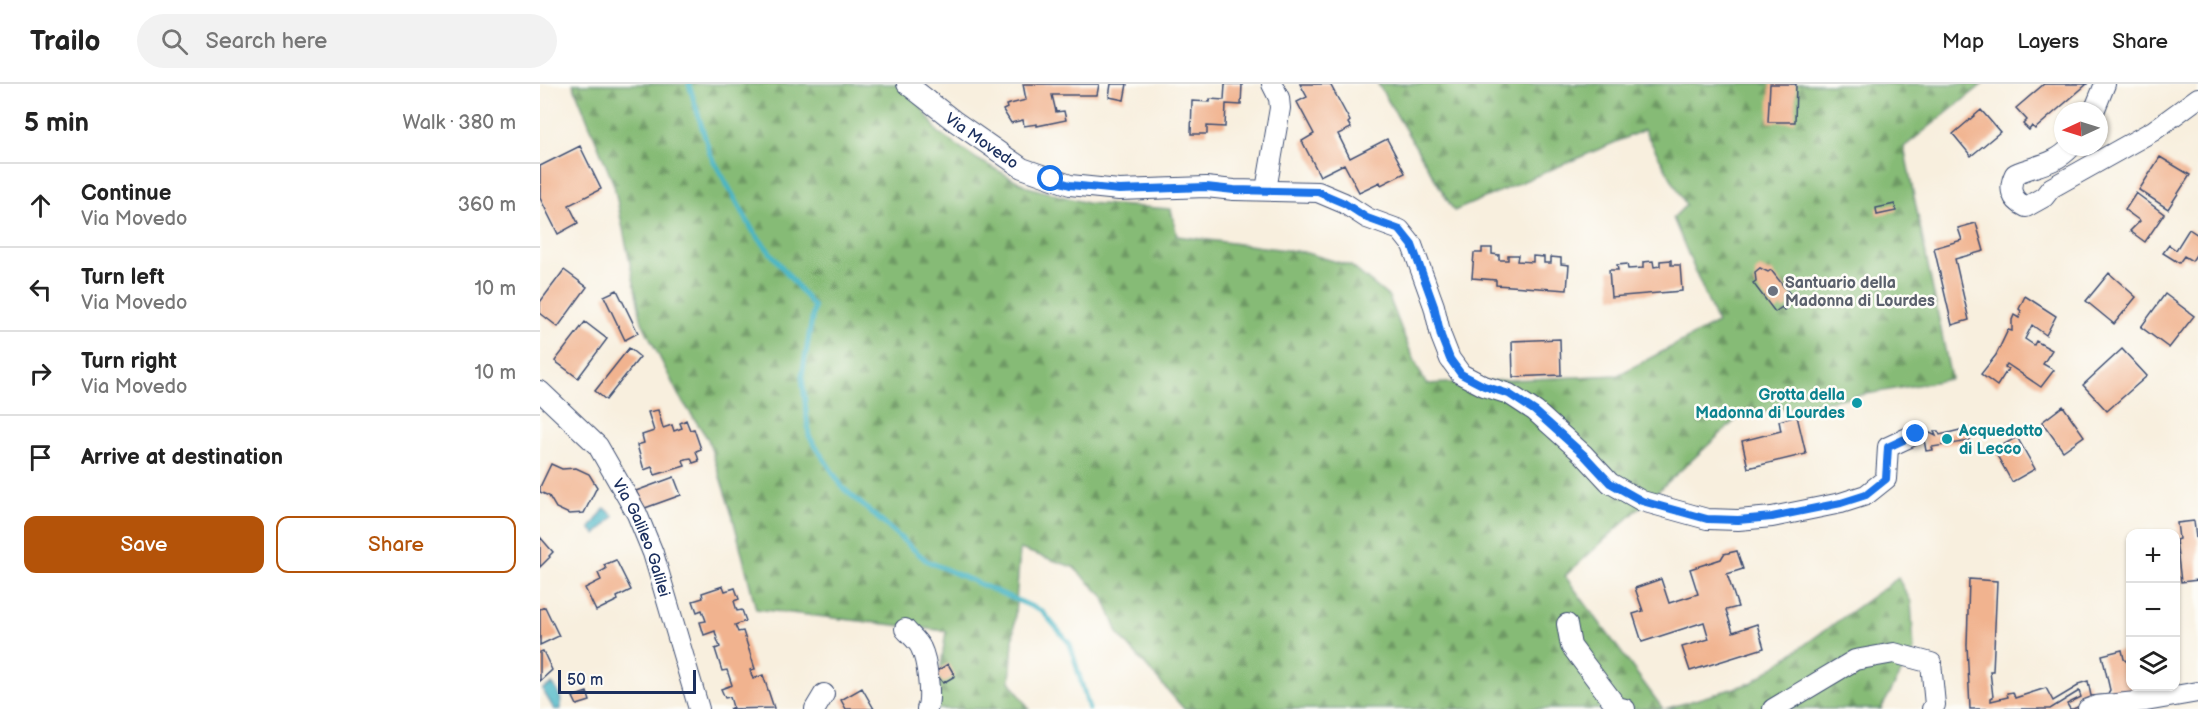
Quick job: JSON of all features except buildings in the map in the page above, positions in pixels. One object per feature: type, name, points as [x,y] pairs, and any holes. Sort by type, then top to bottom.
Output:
[{"type":"street","name":"Via Movedo","points":[[907,84],[953,120],[1022,168],[1070,185],[1119,190],[1206,187],[1318,192],[1344,203],[1367,218],[1400,230],[1412,245],[1434,306],[1441,336],[1450,359],[1461,374],[1484,386],[1509,394],[1535,411],[1584,455],[1610,483],[1642,501],[1707,519],[1738,520],[1772,517],[1841,503],[1866,495],[1886,479],[1888,447],[1916,434]]},
{"type":"street","points":[[1266,190],[1280,108],[1279,98],[1272,84]]},
{"type":"street","points":[[2098,102],[2105,84]]},
{"type":"street","points":[[2059,156],[2040,167],[2015,174],[2011,194],[2018,204],[2026,207],[2035,204],[2051,189],[2153,131],[2198,98]]},
{"type":"street","name":"Via Galileo Galilei","points":[[540,391],[598,446],[637,514],[653,553],[699,709]]},
{"type":"street","points":[[1567,624],[1571,646],[1617,707],[1625,709]]},
{"type":"street","points":[[905,629],[921,647],[928,678],[930,701],[927,709]]},
{"type":"street","points":[[1773,709],[1855,660],[1894,653],[1931,663],[1935,705],[1932,709]]},
{"type":"street","points":[[2088,709],[2096,705],[2146,701],[2198,693]]},
{"type":"green space","points":[[573,84],[906,84],[938,132],[977,159],[1028,187],[1087,203],[1171,209],[1177,236],[1303,252],[1351,266],[1389,297],[1426,384],[1618,375],[1717,323],[1673,218],[1686,205],[1644,130],[1454,211],[1378,84],[1983,84],[1904,147],[1951,379],[1739,417],[1565,576],[1663,709],[1184,709],[1119,635],[1103,596],[1073,567],[1020,549],[1010,681],[1029,709],[935,709],[946,631],[756,609],[733,518],[708,439],[679,396],[642,322],[614,185]]},
{"type":"green space","points":[[1898,578],[1911,602],[1914,650],[1881,709],[1665,709],[1751,683]]},
{"type":"water","points":[[605,508],[614,516],[596,535],[590,528]]},
{"type":"water","points":[[552,684],[560,695],[561,709],[554,709],[542,689]]},
{"type":"waterway","points":[[689,84],[710,154],[753,231],[814,307],[802,376],[809,436],[843,488],[927,561],[1042,611],[1070,644],[1089,709]]},
{"type":"place","name":"Santuario della Madonna di Lourdes","points":[[1773,291]]},
{"type":"place","name":"Grotta della Madonna di Lourdes","points":[[1857,403]]},
{"type":"place","name":"Acquedotto di Lecco","points":[[1947,439]]},
{"type":"route","points":[[1051,179],[1070,185],[1119,190],[1206,187],[1318,192],[1344,203],[1367,218],[1400,230],[1412,245],[1434,306],[1441,336],[1450,359],[1461,374],[1484,386],[1509,394],[1535,411],[1584,455],[1610,483],[1642,501],[1670,510],[1707,519],[1738,520],[1772,517],[1841,503],[1866,495],[1886,479],[1888,447],[1916,434]]}]
